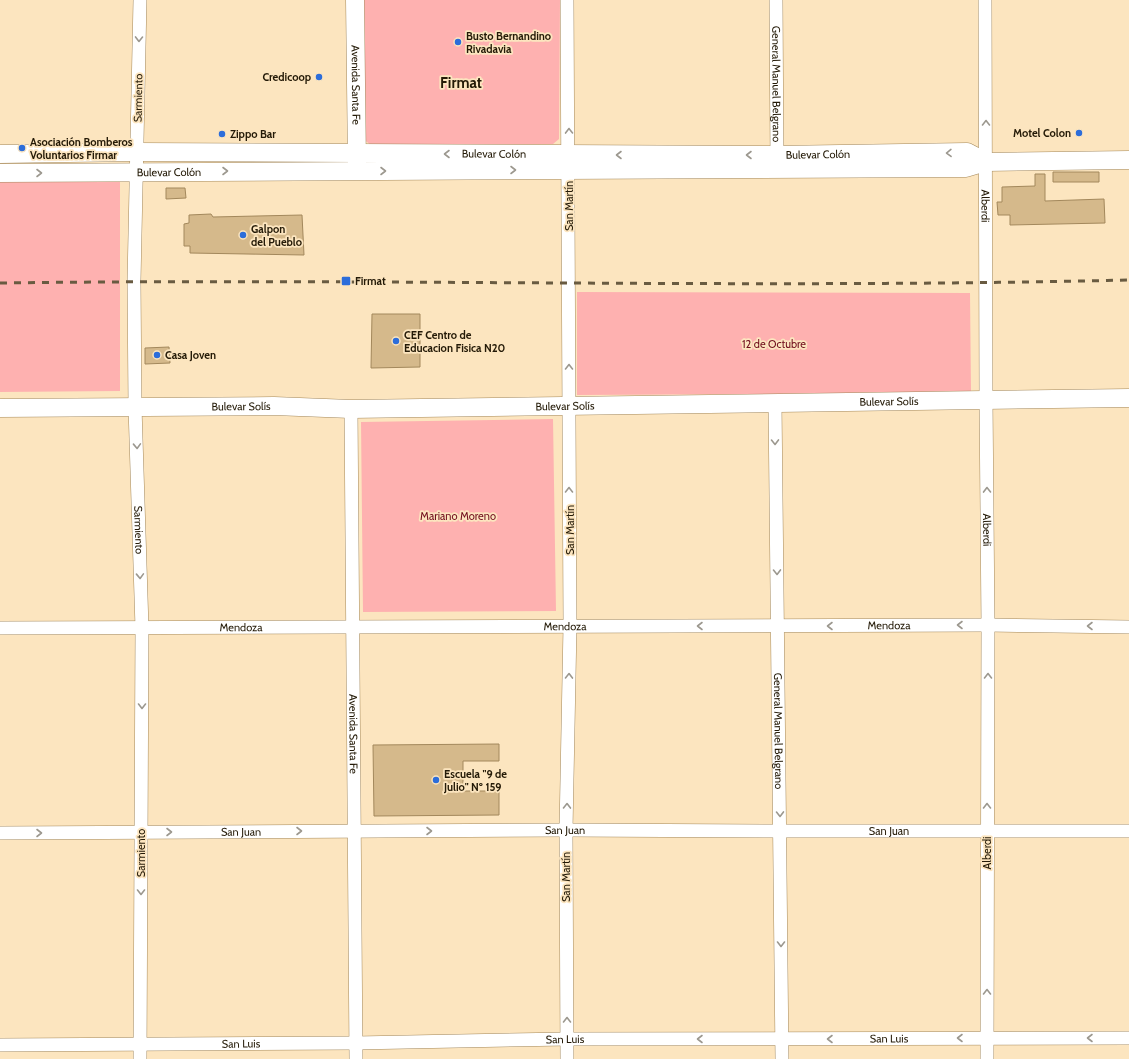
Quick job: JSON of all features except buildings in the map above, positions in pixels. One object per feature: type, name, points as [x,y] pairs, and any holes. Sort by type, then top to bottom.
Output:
[{"type":"main road","name":"Avenida Santa Fe","points":[[355,0],[357,162]]},
{"type":"main road","name":"Bulevar Colón","points":[[0,154],[136,152],[357,162],[777,162],[968,152],[986,162],[1129,160]]},
{"type":"main road","name":"Bulevar Colón","points":[[0,173],[136,172],[357,162]]},
{"type":"main road","name":"Bulevar Solís","points":[[0,408],[274,406],[351,409],[1129,398]]},
{"type":"street","name":"Sarmiento","points":[[140,0],[134,281],[135,408],[142,628],[140,1059]]},
{"type":"street","name":"San Martín","points":[[567,0],[569,162],[570,626],[566,830],[567,1059]]},
{"type":"street","name":"General Manuel Belgrano","points":[[776,0],[777,162]]},
{"type":"street","name":"Alberdi","points":[[985,0],[988,625],[987,1059]]},
{"type":"street","name":"General Manuel Belgrano","points":[[775,403],[782,1059]]},
{"type":"street","name":"Avenida Santa Fe","points":[[351,409],[356,1059]]},
{"type":"street","name":"Mendoza","points":[[0,628],[988,625],[1129,626]]},
{"type":"street","name":"San Juan","points":[[0,833],[566,830],[987,832],[1129,831]]},
{"type":"street","name":"San Luis","points":[[0,1045],[356,1043],[567,1039],[1129,1038]]},
{"type":"green space","points":[[362,0],[560,0],[559,139],[553,144],[372,146],[362,138]]},
{"type":"green space","points":[[0,182],[120,182],[120,391],[0,392]]},
{"type":"green space","name":"12 de Octubre","points":[[577,292],[970,293],[971,393],[577,395]]},
{"type":"green space","name":"Mariano Moreno","points":[[553,419],[556,611],[363,612],[361,422]]},
{"type":"railway","points":[[0,283],[282,282],[847,284],[1129,280]]},
{"type":"place","name":"Busto Bernandino Rivadavia","points":[[458,42]]},
{"type":"place","name":"Credicoop","points":[[319,77]]},
{"type":"place","name":"Motel Colon","points":[[1079,133]]},
{"type":"place","name":"Zippo Bar","points":[[222,134]]},
{"type":"place","name":"Asociación Bomberos Voluntarios Firmar","points":[[22,148]]},
{"type":"place","name":"Galpon del Pueblo","points":[[243,235]]},
{"type":"place","name":"Firmat","points":[[346,281]]},
{"type":"place","name":"CEF Centro de Educacion Fisica N20","points":[[396,341]]},
{"type":"place","name":"Casa Joven","points":[[157,355]]},
{"type":"place","name":"Escuela \"9 de Julio\" Nº 159","points":[[436,780]]},
{"type":"district","name":"Firmat","points":[[461,83]]}]
